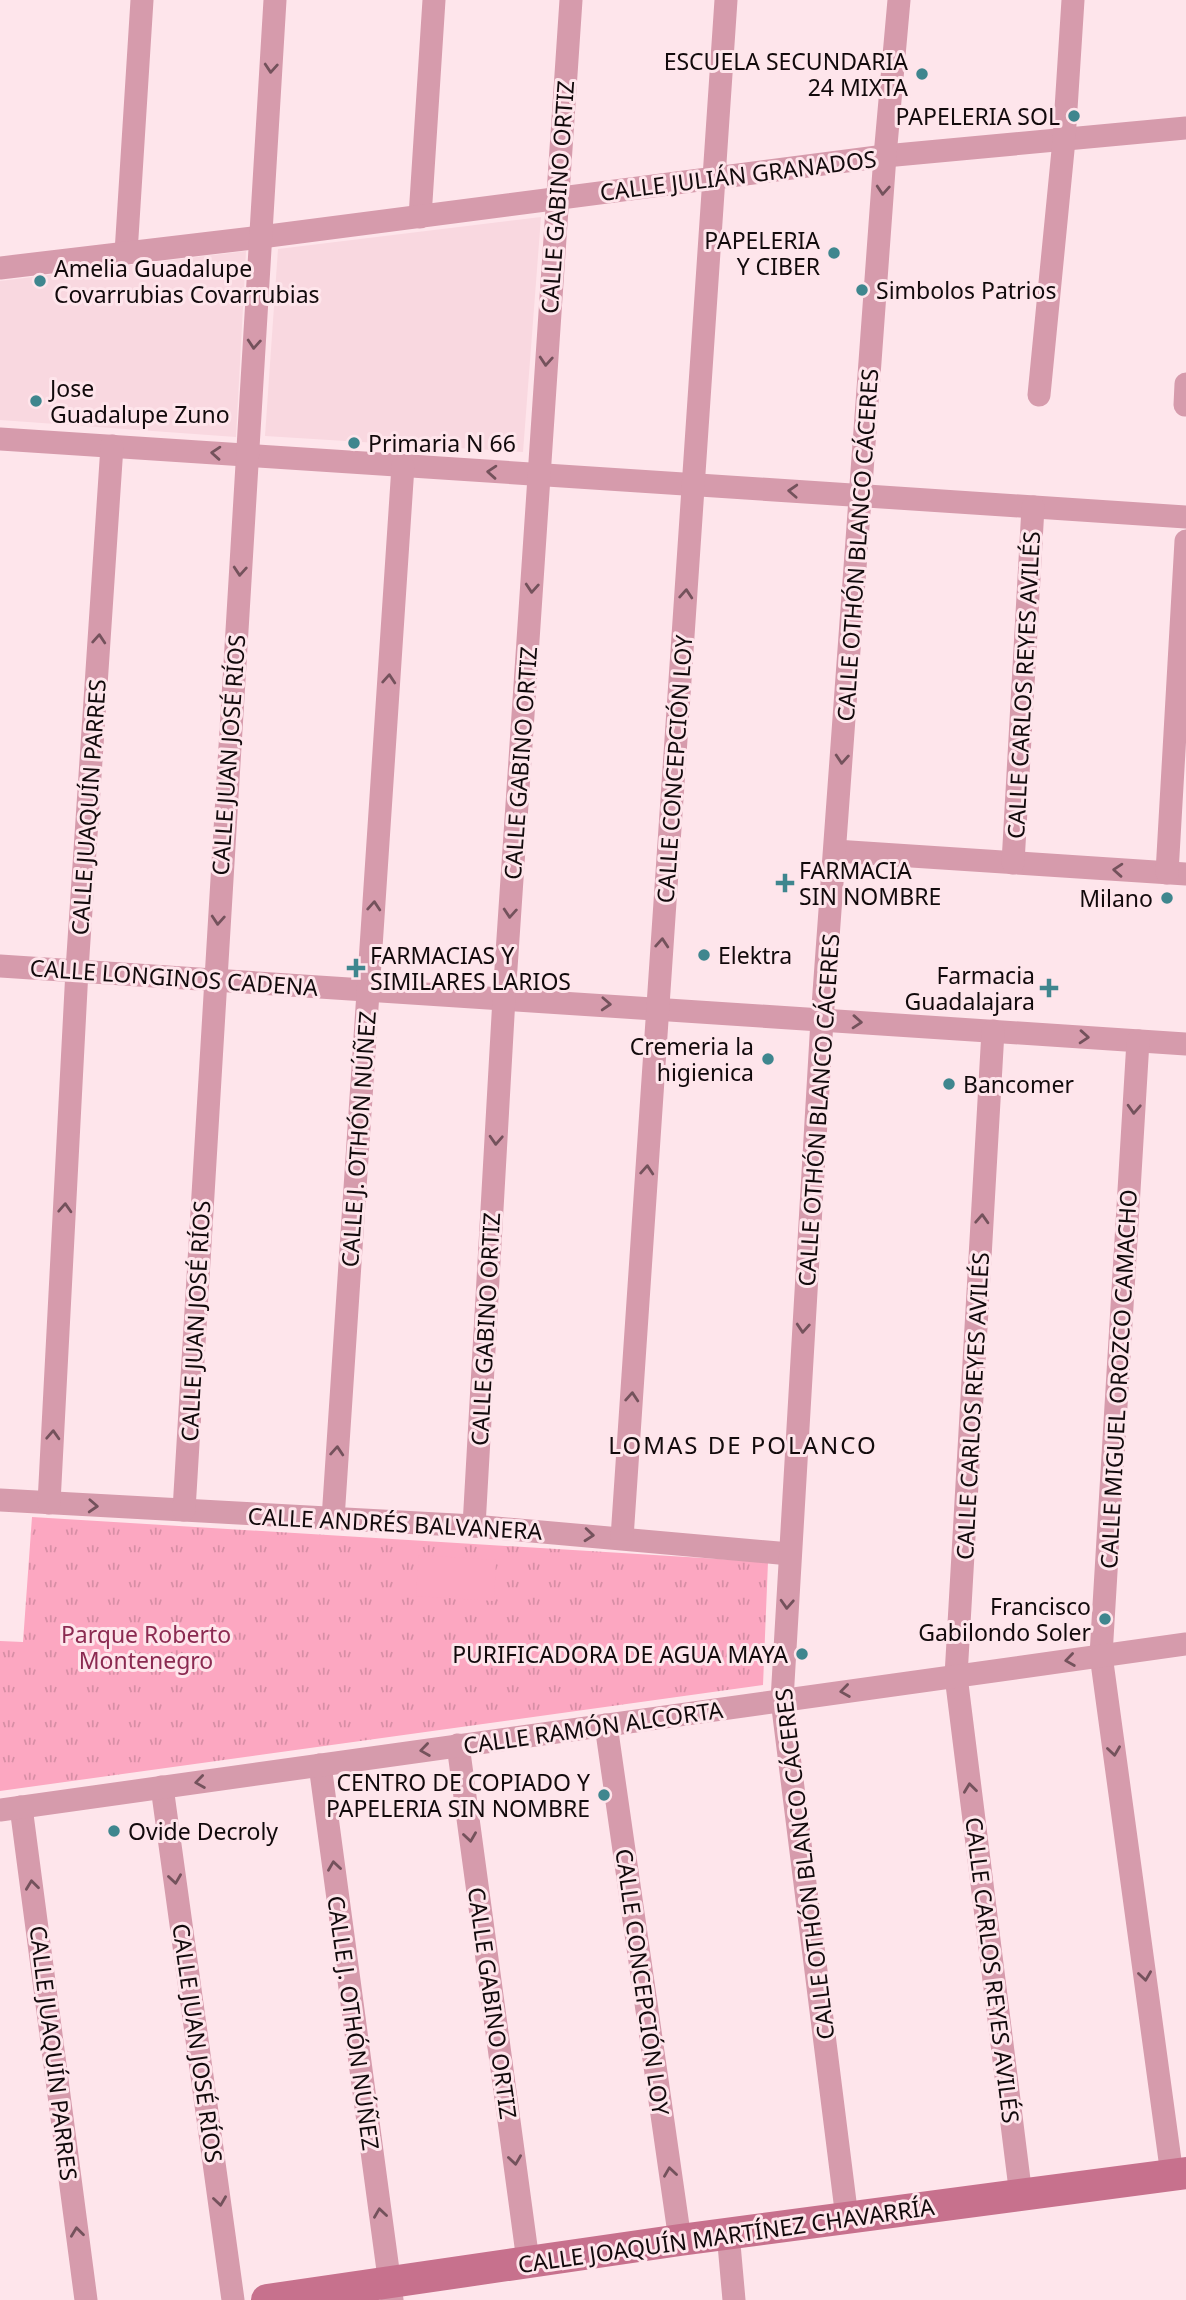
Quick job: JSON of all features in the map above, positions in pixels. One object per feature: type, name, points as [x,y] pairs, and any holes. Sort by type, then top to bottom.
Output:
[{"type":"street","points":[[126,253],[142,0]]},
{"type":"street","name":"CALLE JUAN JOSÉ RÍOS","points":[[184,1510],[275,0]]},
{"type":"street","points":[[420,217],[434,0]]},
{"type":"street","name":"CALLE GABINO ORTIZ","points":[[474,1526],[504,998],[570,0]]},
{"type":"street","name":"CALLE CONCEPCIÓN LOY","points":[[622,1538],[726,0]]},
{"type":"street","name":"CALLE OTHÓN BLANCO CÁCERES","points":[[847,2218],[782,1700],[822,1020],[900,0]]},
{"type":"street","points":[[1040,395],[1064,140],[1073,0]]},
{"type":"street","name":"CALLE JULIÁN GRANADOS","points":[[0,268],[886,156],[1186,128]]},
{"type":"street","points":[[0,439],[1186,517]]},
{"type":"street","name":"CALLE JUAQUÍN PARRES","points":[[49,1503],[77,970],[112,446]]},
{"type":"street","name":"CALLE J. OTHÓN NÚÑEZ","points":[[333,1519],[403,466]]},
{"type":"street","name":"CALLE CARLOS REYES AVILÉS","points":[[1013,863],[1033,506]]},
{"type":"street","points":[[835,851],[1177,874],[1186,541]]},
{"type":"street","name":"CALLE LONGINOS CADENA","points":[[0,966],[658,1007],[1186,1044]]},
{"type":"street","name":"CALLE CARLOS REYES AVILÉS","points":[[993,1031],[956,1676],[1021,2196]]},
{"type":"street","name":"CALLE MIGUEL OROZCO CAMACHO","points":[[1138,1041],[1101,1655],[1179,2174]]},
{"type":"street","name":"CALLE ANDRÉS BALVANERA","points":[[0,1500],[474,1526],[789,1554]]},
{"type":"street","name":"CALLE RAMÓN ALCORTA","points":[[11,1808],[1186,1644]]},
{"type":"street","name":"CALLE CONCEPCIÓN LOY","points":[[606,1725],[680,2240]]},
{"type":"street","name":"CALLE GABINO ORTIZ","points":[[458,1745],[528,2261]]},
{"type":"street","name":"CALLE J. OTHÓN NÚÑEZ","points":[[320,1765],[390,2290]]},
{"type":"street","name":"CALLE JUAN JOSÉ RÍOS","points":[[162,1787],[233,2300]]},
{"type":"street","name":"CALLE JUAQUÍN PARRES","points":[[11,1808],[86,2300]]},
{"type":"street","name":"CALLE JOAQUÍN MARTÍNEZ CHAVARRÍA","points":[[267,2300],[390,2290],[528,2261],[1179,2174]]},
{"type":"street","points":[[728,2234],[734,2300]]},
{"type":"shaded area","points":[[541,217],[523,452],[265,436],[278,249]]},
{"type":"shaded area","points":[[246,251],[236,437],[0,420],[0,281]]},
{"type":"green space","name":"Parque Roberto Montenegro","points":[[32,1517],[768,1562],[763,1685],[0,1791],[0,1641],[23,1642]]},
{"type":"green space","points":[[419,1555],[496,1560],[494,1601],[416,1596]]},
{"type":"place","name":"ESCUELA SECUNDARIA 24 MIXTA","points":[[922,74]]},
{"type":"place","name":"PAPELERIA SOL","points":[[1074,116]]},
{"type":"place","name":"PAPELERIA Y CIBER","points":[[834,253]]},
{"type":"place","name":"Amelia Guadalupe Covarrubias Covarrubias","points":[[40,281]]},
{"type":"place","name":"Simbolos Patrios","points":[[862,290]]},
{"type":"place","name":"Jose Guadalupe Zuno","points":[[36,401]]},
{"type":"place","name":"Primaria N 66","points":[[354,443]]},
{"type":"place","name":"FARMACIA SIN NOMBRE","points":[[785,883]]},
{"type":"place","name":"Milano","points":[[1167,898]]},
{"type":"place","name":"Elektra","points":[[704,955]]},
{"type":"place","name":"FARMACIAS Y SIMILARES LARIOS","points":[[356,968]]},
{"type":"place","name":"Farmacia Guadalajara","points":[[1049,988]]},
{"type":"place","name":"Cremeria la higienica","points":[[768,1059]]},
{"type":"place","name":"Bancomer","points":[[949,1084]]},
{"type":"place","name":"Francisco Gabilondo Soler","points":[[1105,1619]]},
{"type":"place","name":"PURIFICADORA DE AGUA MAYA","points":[[802,1654]]},
{"type":"place","name":"CENTRO DE COPIADO Y PAPELERIA SIN NOMBRE","points":[[604,1795]]},
{"type":"place","name":"Ovide Decroly","points":[[114,1831]]},
{"type":"district","name":"LOMAS DE POLANCO","points":[[743,1444]]}]
